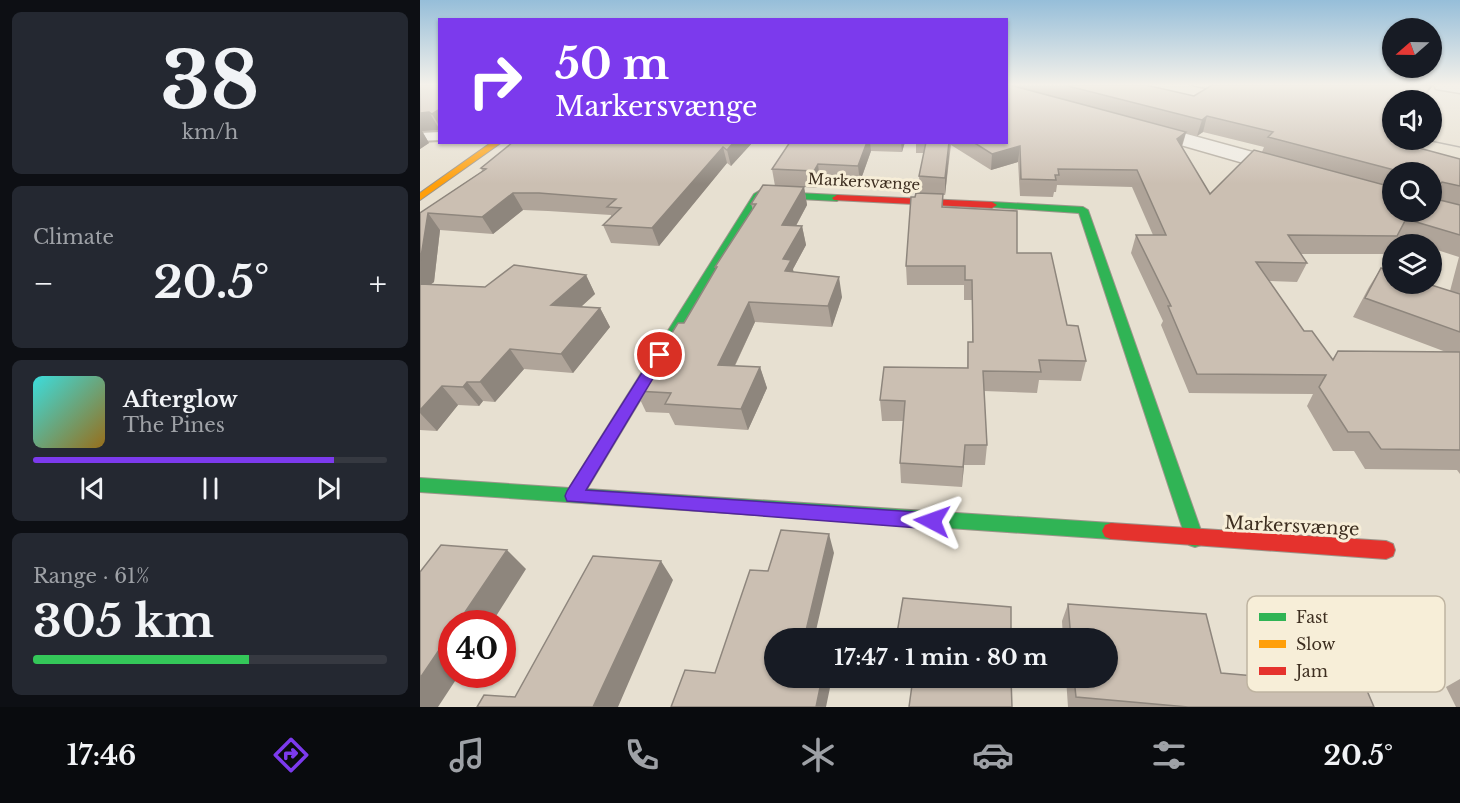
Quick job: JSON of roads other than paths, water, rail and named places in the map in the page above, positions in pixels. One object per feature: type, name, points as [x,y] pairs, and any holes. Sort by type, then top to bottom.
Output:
[{"type":"street","points":[[1123,123],[1302,173]]},
{"type":"street","points":[[420,197],[496,144]]},
{"type":"street","name":"Markersvænge","points":[[573,496],[759,194],[1083,210],[1195,539]]},
{"type":"street","name":"Markersvænge","points":[[420,485],[1195,539],[1386,550]]},
{"type":"lane","points":[[420,136],[438,136]]},
{"type":"tram line","points":[[1442,143],[1460,147]]}]
